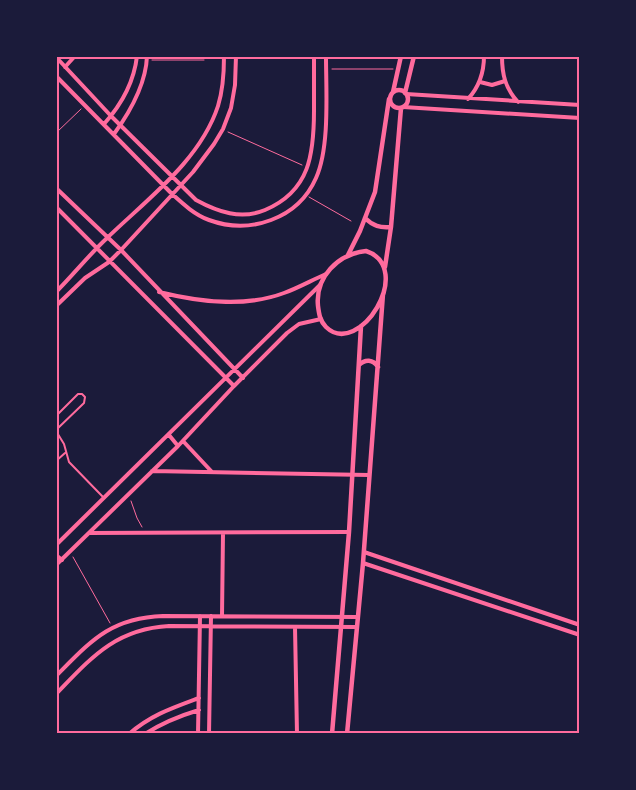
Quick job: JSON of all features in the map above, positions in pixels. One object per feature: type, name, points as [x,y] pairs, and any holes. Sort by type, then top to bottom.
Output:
[{"type":"street","points":[[65,67],[75,56]]},
{"type":"street","points":[[104,124],[124,98],[132,79],[137,56]]},
{"type":"street","points":[[56,292],[107,237],[172,176],[198,146],[208,130],[218,105],[223,84],[224,56]]},
{"type":"street","points":[[56,306],[93,272],[109,262],[204,159],[223,129],[231,108],[235,85],[236,56]]},
{"type":"street","points":[[56,57],[111,116],[196,200],[212,209],[230,214],[246,215],[261,212],[275,206],[289,196],[300,183],[308,167],[313,148],[314,56]]},
{"type":"street","points":[[56,76],[189,209],[208,220],[228,226],[246,226],[263,223],[293,209],[306,196],[317,177],[323,153],[325,128],[326,56]]},
{"type":"street","points":[[348,256],[365,218],[377,184],[389,99],[401,56]]},
{"type":"street","points":[[347,734],[364,552],[385,282],[384,268],[391,227],[402,108],[407,101],[406,94],[414,56]]},
{"type":"street","points":[[468,99],[480,82],[484,56]]},
{"type":"street","points":[[502,56],[505,81],[510,92],[518,102]]},
{"type":"street","points":[[114,134],[138,94],[147,58]]},
{"type":"street","points":[[480,82],[492,85],[505,81]]},
{"type":"street","points":[[392,92],[399,90],[420,99],[468,99],[580,105]]},
{"type":"street","points":[[389,99],[393,106],[402,108],[580,118]]},
{"type":"street","points":[[420,99],[421,108]]},
{"type":"street","points":[[56,188],[121,250],[242,378]]},
{"type":"street","points":[[56,207],[234,386]]},
{"type":"street","points":[[365,218],[374,225],[385,228],[391,227]]},
{"type":"street","points":[[383,294],[374,312],[361,326],[349,333],[342,334],[329,329],[321,319],[318,302],[322,283],[326,274],[339,260],[357,252],[366,252],[374,254],[381,260],[384,268]]},
{"type":"street","points":[[159,292],[204,301],[256,300],[284,293],[326,274]]},
{"type":"street","points":[[56,566],[183,441],[242,378],[322,283]]},
{"type":"street","points":[[56,545],[226,378],[290,323],[321,319]]},
{"type":"street","points":[[332,734],[343,617],[361,326]]},
{"type":"street","points":[[358,365],[369,360],[376,364],[378,368]]},
{"type":"street","points":[[168,436],[178,446]]},
{"type":"street","points":[[183,441],[212,472]]},
{"type":"street","points":[[152,471],[370,475]]},
{"type":"street","points":[[89,533],[349,532]]},
{"type":"street","points":[[222,616],[223,533]]},
{"type":"street","points":[[364,552],[580,624]]},
{"type":"street","points":[[56,555],[62,560]]},
{"type":"street","points":[[363,563],[580,635]]},
{"type":"street","points":[[56,676],[87,645],[112,627],[136,618],[149,616],[358,617]]},
{"type":"street","points":[[198,734],[200,616]]},
{"type":"street","points":[[210,734],[211,616]]},
{"type":"street","points":[[56,694],[102,649],[122,636],[139,630],[157,627],[357,627]]},
{"type":"street","points":[[295,627],[297,734]]},
{"type":"street","points":[[129,734],[158,713],[199,698]]},
{"type":"street","points":[[145,734],[162,723],[198,710]]},
{"type":"lane","points":[[56,416],[78,394],[86,397],[84,403],[56,430],[64,444],[69,462],[104,498]]},
{"type":"lane","points":[[56,461],[66,453]]},
{"type":"path","points":[[147,58],[204,60]]},
{"type":"path","points":[[326,69],[398,69]]},
{"type":"path","points":[[56,133],[85,105]]},
{"type":"path","points":[[223,129],[308,167]]},
{"type":"path","points":[[306,196],[351,221]]},
{"type":"path","points":[[130,492],[137,518],[146,533]]},
{"type":"path","points":[[70,552],[112,627]]}]
